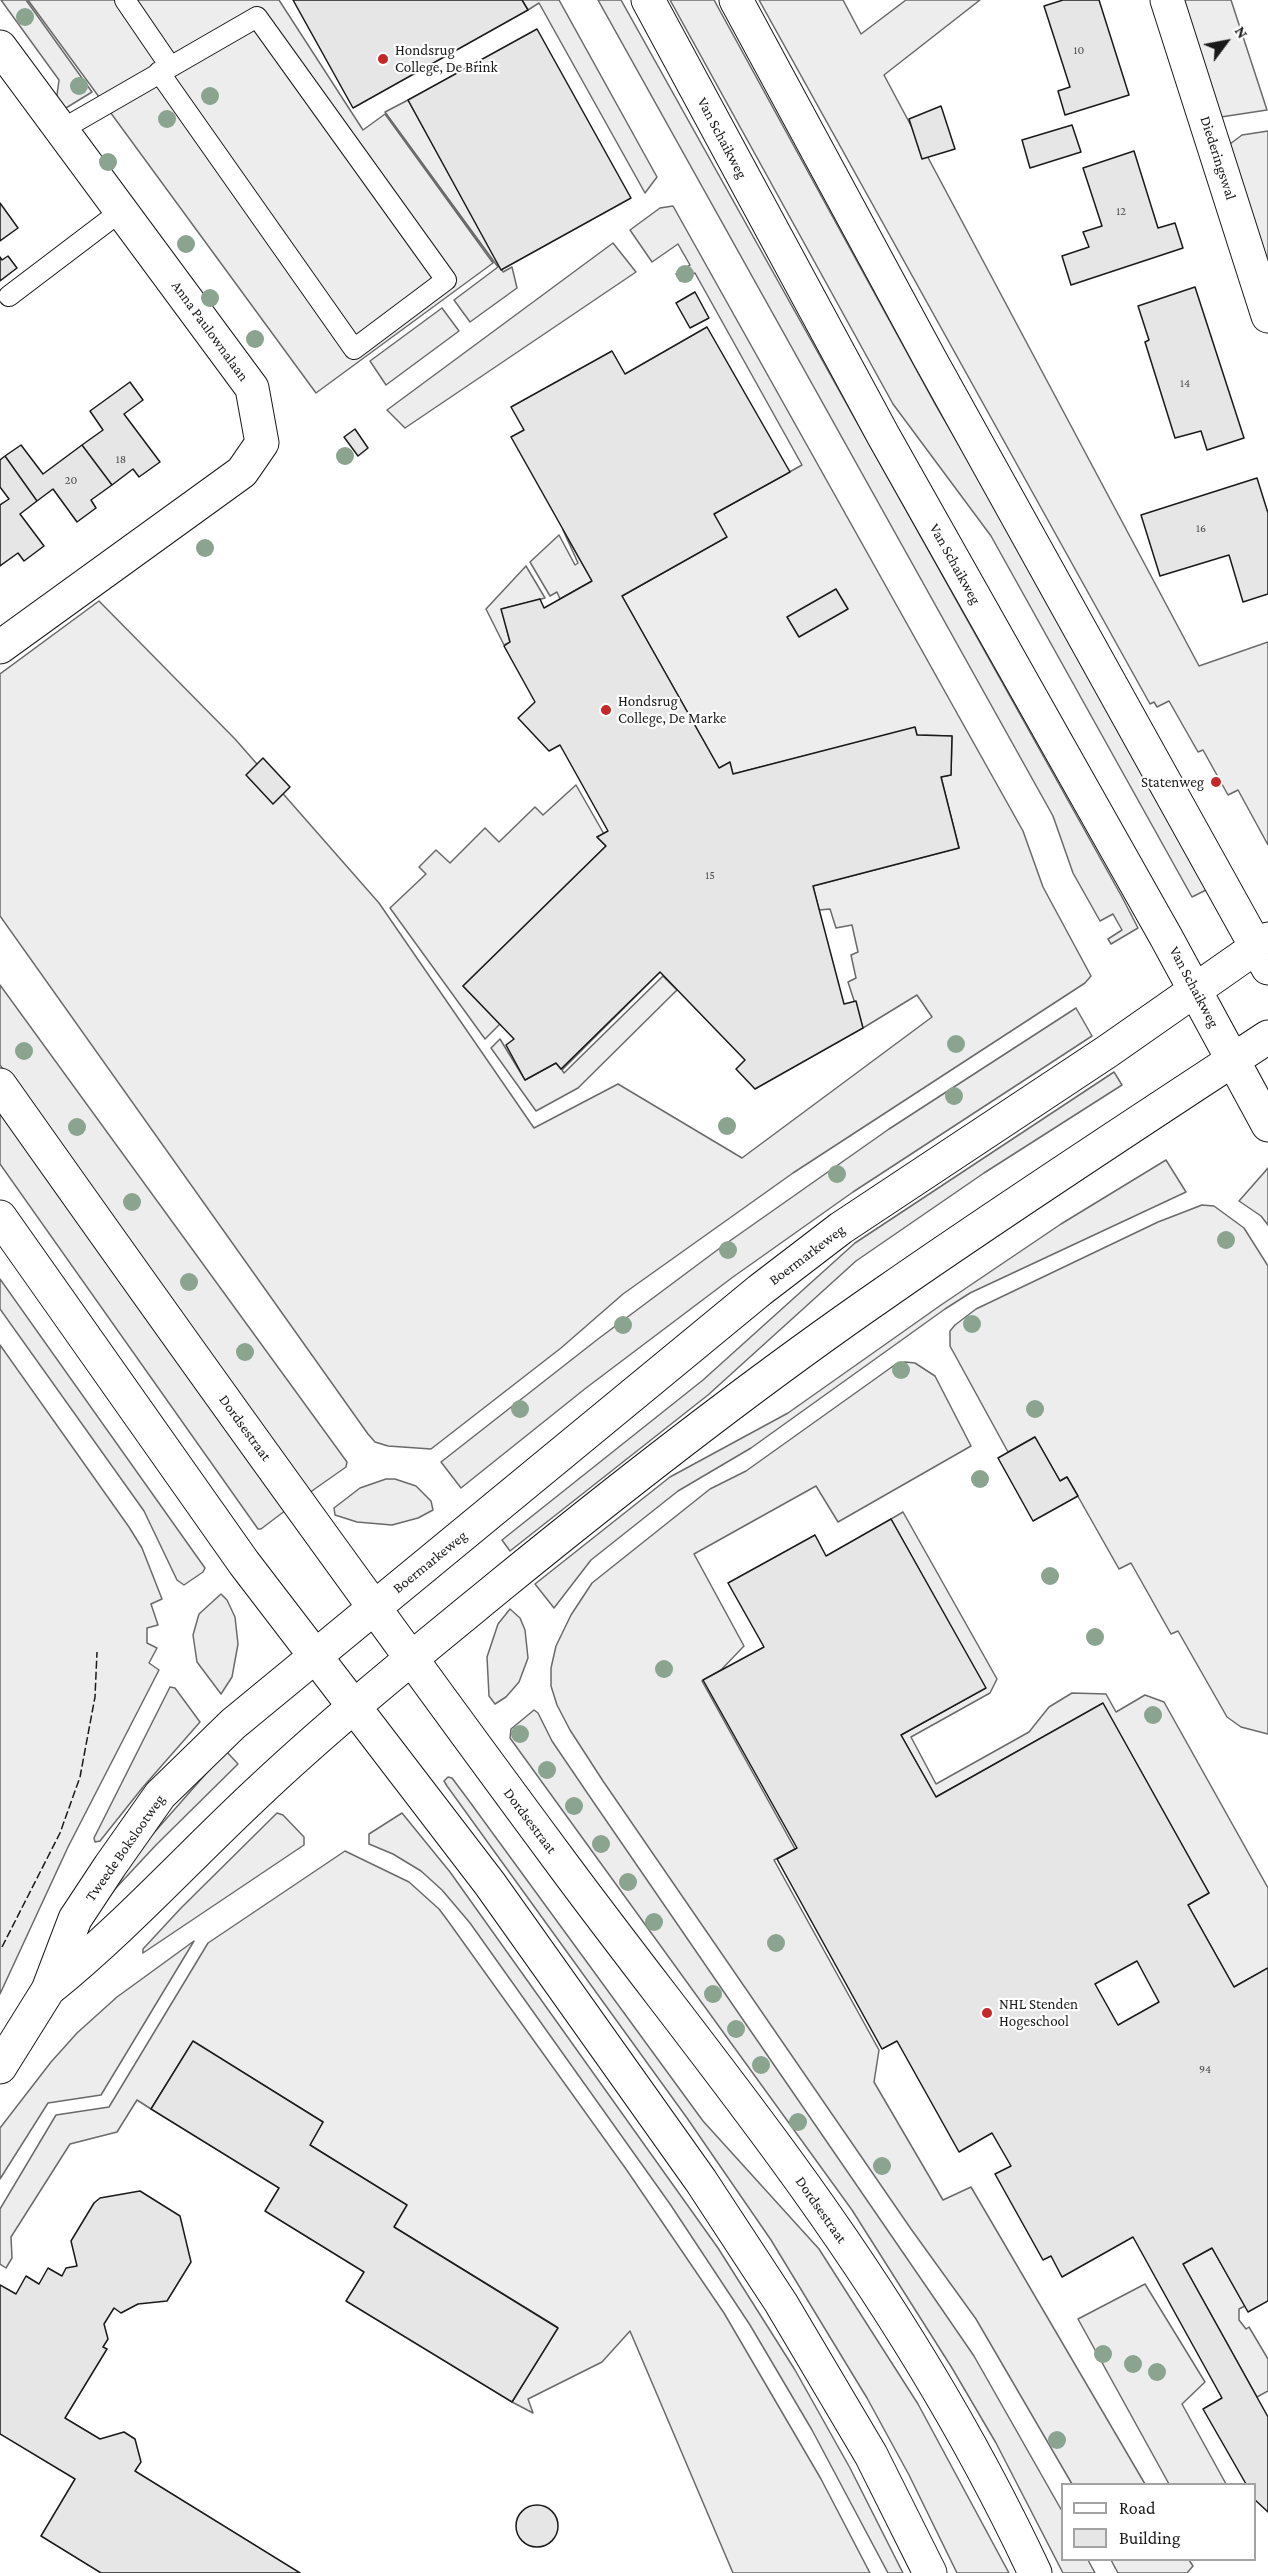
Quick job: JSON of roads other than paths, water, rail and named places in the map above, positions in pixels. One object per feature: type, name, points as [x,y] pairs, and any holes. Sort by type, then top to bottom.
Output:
[{"type":"street","name":"Van Schaikweg","points":[[648,0],[883,435],[1195,988],[1268,1125]]},
{"type":"street","points":[[736,0],[930,359],[1264,951]]},
{"type":"street","name":"Diederingswal","points":[[1167,0],[1268,316]]},
{"type":"street","name":"Anna Paulownalaan","points":[[0,47],[252,388],[262,443],[242,472],[0,647]]},
{"type":"street","name":"Boermarkeweg","points":[[314,1657],[760,1290],[841,1228],[1108,1051],[1195,988],[1264,951]]},
{"type":"street","points":[[412,1659],[606,1502],[845,1321],[1268,1037]]},
{"type":"street","name":"Dordsestraat","points":[[0,1085],[374,1608],[655,1989],[785,2159],[835,2230],[959,2424],[1035,2573]]},
{"type":"street","points":[[0,1218],[92,1350],[314,1657],[489,1884],[707,2190],[781,2303],[871,2455],[930,2573]]},
{"type":"street","name":"Tweede Bokslootweg","points":[[0,2067],[48,1990],[75,1919],[160,1795],[233,1724],[314,1657]]},
{"type":"street","name":"Tweede Bokslootweg","points":[[48,1990],[102,1946],[255,1795],[412,1659]]},
{"type":"lane","points":[[61,130],[165,69],[257,17],[446,280],[354,350],[165,69],[125,0]]},
{"type":"lane","points":[[9,296],[121,212]]},
{"type":"place","name":"Hondsrug College, De Brink","points":[[383,59]]},
{"type":"place","name":"Hondsrug College, De Marke","points":[[606,710]]},
{"type":"place","name":"Statenweg","points":[[1216,782]]},
{"type":"place","name":"NHL Stenden Hogeschool","points":[[987,2013]]}]
